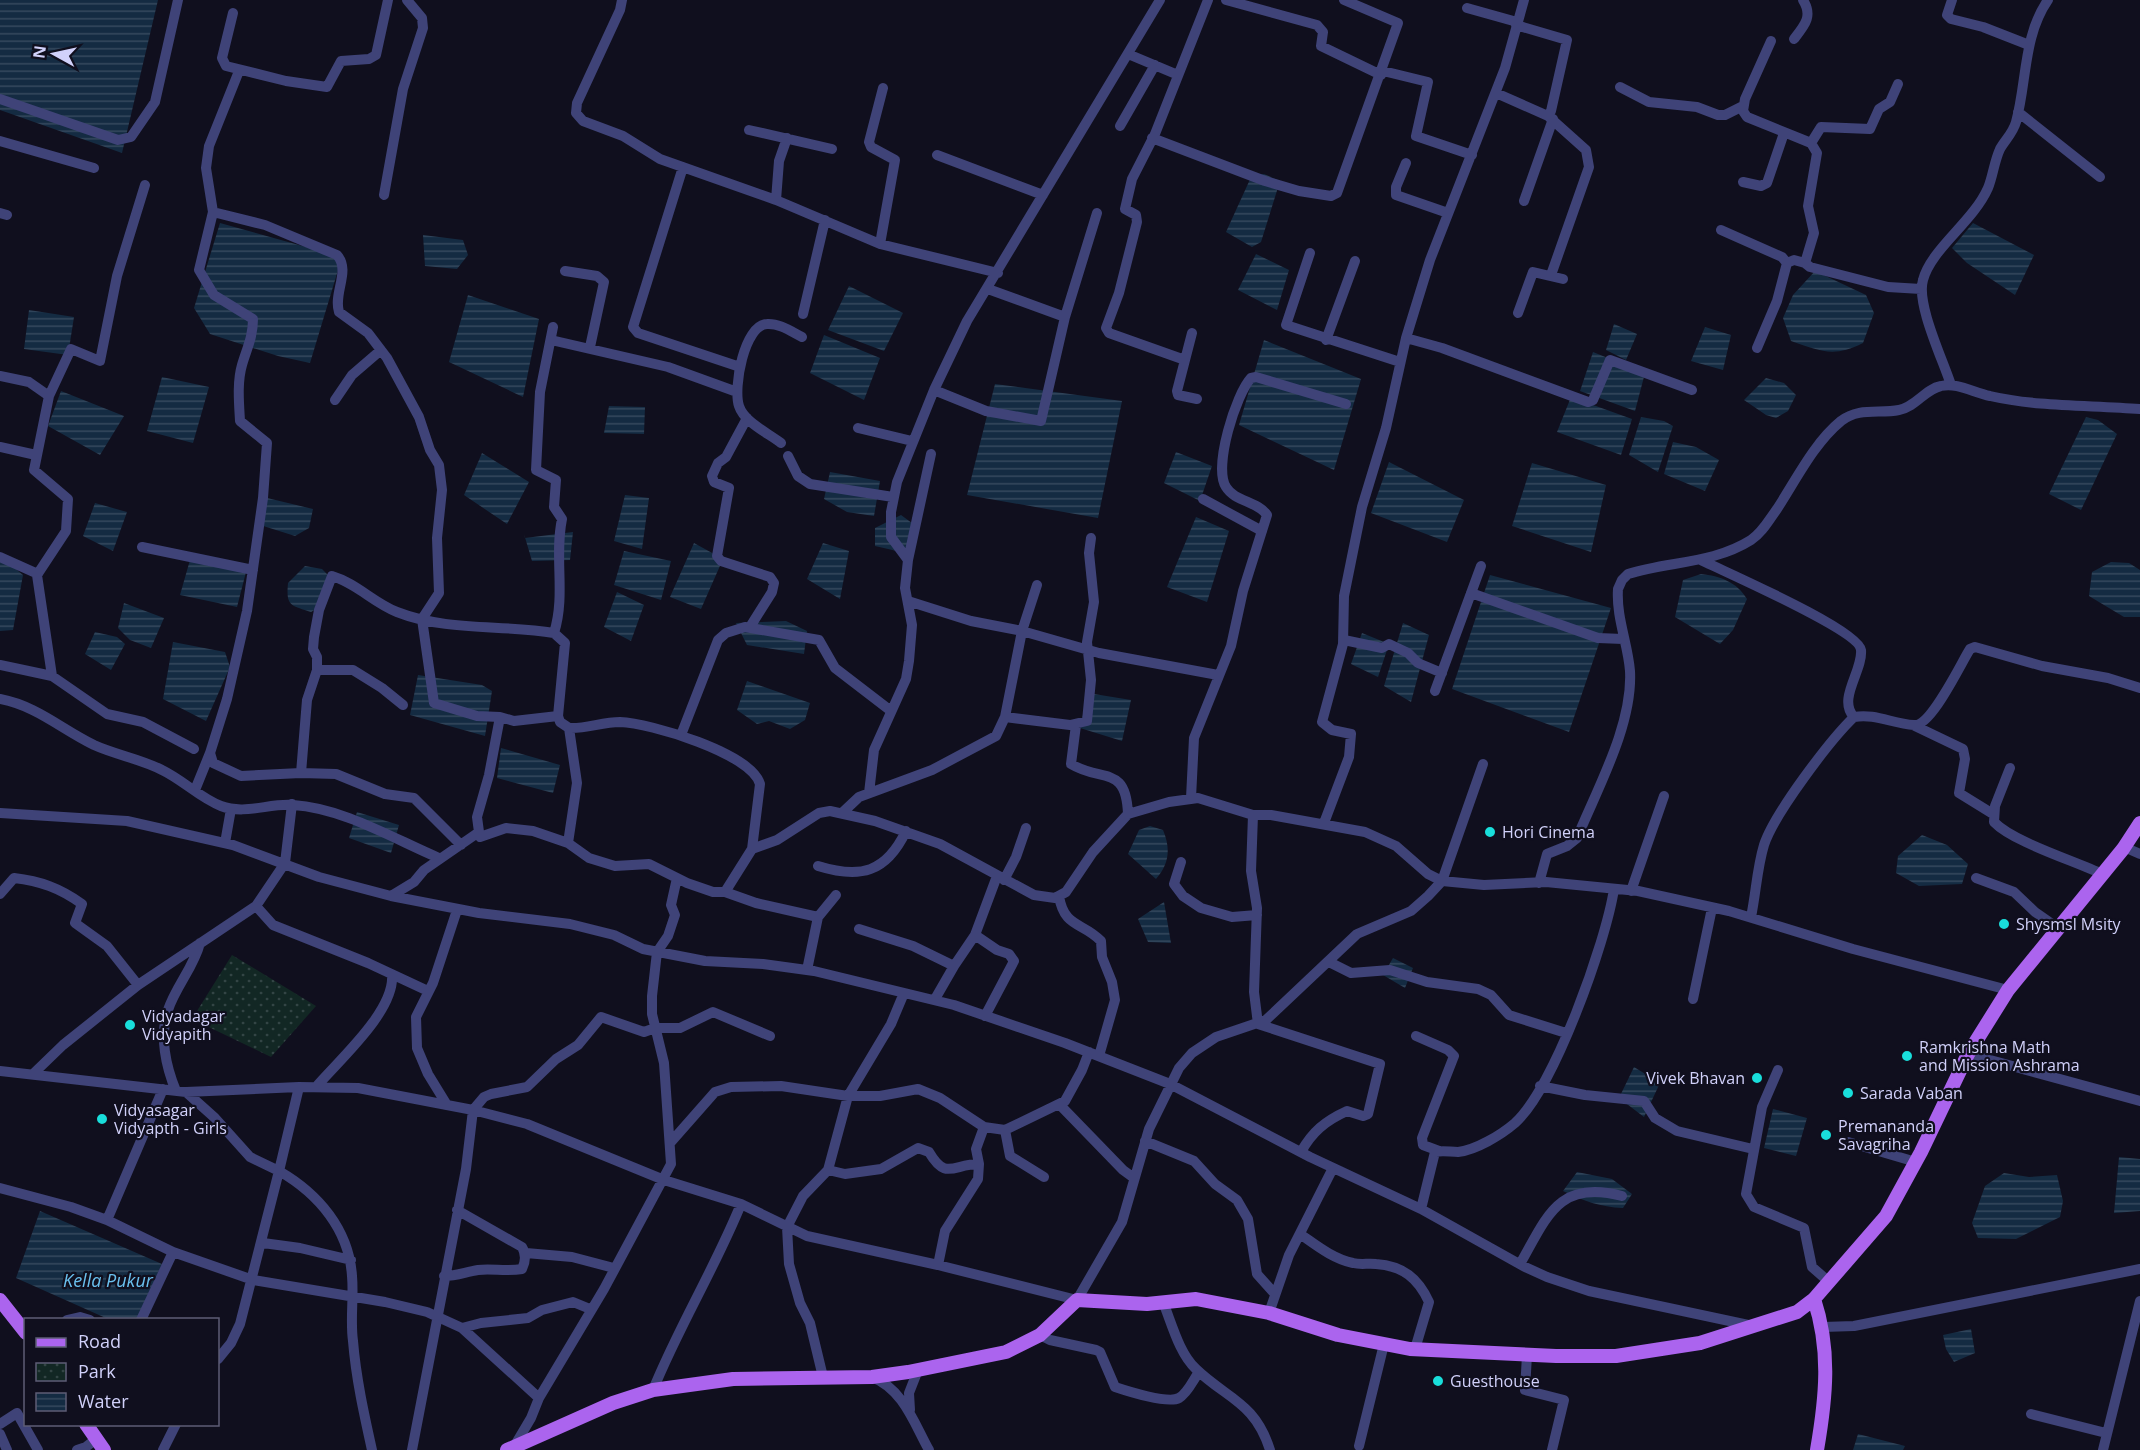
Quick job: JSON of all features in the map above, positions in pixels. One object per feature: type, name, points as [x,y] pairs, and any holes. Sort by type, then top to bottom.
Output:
[{"type":"main road","points":[[511,1448],[612,1403],[653,1390],[733,1379],[872,1377],[1006,1352],[1040,1335],[1077,1300],[1163,1302],[1196,1299],[1269,1313],[1338,1335],[1414,1349],[1616,1356],[1700,1343],[1797,1312],[1814,1299],[1886,1216],[1916,1162],[1968,1054],[2008,990],[2124,847],[2140,823]]},
{"type":"main road","points":[[1814,1299],[1823,1327],[1826,1354],[1825,1402],[1818,1450]]},
{"type":"main road","points":[[0,1300],[24,1330]]},
{"type":"main road","points":[[87,1426],[100,1444]]},
{"type":"street","points":[[0,99],[118,140],[130,137],[155,102],[178,0]]},
{"type":"street","points":[[233,13],[222,61],[226,66],[239,71],[322,87],[330,86],[341,61],[369,59],[376,55],[388,0]]},
{"type":"street","points":[[384,195],[403,89],[423,28],[422,18],[407,0]]},
{"type":"street","points":[[622,0],[620,10],[577,103],[576,113],[583,121],[623,136],[649,153],[682,167],[776,200],[880,244],[998,273]]},
{"type":"street","points":[[908,560],[891,537],[893,497],[912,441],[934,390],[964,327],[1160,0]]},
{"type":"street","points":[[1185,360],[1110,333],[1106,328],[1119,293],[1137,222],[1136,215],[1125,209],[1132,179],[1152,138],[1208,0]]},
{"type":"street","points":[[1226,0],[1317,25],[1323,32],[1321,46],[1382,73],[1428,82],[1416,136],[1472,155]]},
{"type":"street","points":[[1152,138],[1265,182],[1299,191],[1331,196],[1337,194],[1398,23],[1344,0]]},
{"type":"street","points":[[1324,823],[1352,747],[1351,734],[1332,730],[1322,722],[1344,640],[1342,611],[1362,507],[1386,428],[1406,338],[1430,260],[1496,93],[1524,0]]},
{"type":"street","points":[[1794,39],[1806,25],[1809,15],[1803,0]]},
{"type":"street","points":[[1952,0],[1947,15],[1951,19],[1983,27],[2030,45]]},
{"type":"street","points":[[1951,385],[1922,299],[1921,289],[1928,267],[1983,198],[1996,159],[2014,130],[2030,45],[2048,0]]},
{"type":"street","points":[[1467,8],[1567,40],[1550,118],[1524,201]]},
{"type":"street","points":[[1620,87],[1649,102],[1697,107],[1718,115],[1725,115],[1743,106],[1771,41]]},
{"type":"street","points":[[1128,54],[1178,75]]},
{"type":"street","points":[[1120,126],[1155,65]]},
{"type":"street","points":[[195,790],[210,753],[241,642],[253,570],[267,443],[240,421],[238,401],[242,365],[253,337],[253,319],[213,295],[199,270],[213,212],[206,168],[209,146],[239,71]]},
{"type":"street","points":[[1811,143],[1821,127],[1870,129],[1879,109],[1890,102],[1898,84]]},
{"type":"street","points":[[880,244],[895,160],[871,147],[869,142],[883,88]]},
{"type":"street","points":[[1496,93],[1550,118],[1586,150],[1589,167],[1551,275]]},
{"type":"street","points":[[1743,106],[1747,117],[1811,143],[1818,153],[1808,206],[1814,233],[1805,263]]},
{"type":"street","points":[[2018,112],[2100,177]]},
{"type":"street","points":[[749,130],[832,148]]},
{"type":"street","points":[[1743,182],[1761,186],[1767,183],[1784,133]]},
{"type":"street","points":[[776,200],[779,161],[787,138]]},
{"type":"street","points":[[0,141],[94,168]]},
{"type":"street","points":[[937,155],[1043,195]]},
{"type":"street","points":[[1406,163],[1396,195],[1448,213]]},
{"type":"street","points":[[682,167],[633,327],[638,333],[740,367]]},
{"type":"street","points":[[52,676],[38,574],[66,531],[68,499],[34,470],[36,454],[49,396],[71,349],[100,361],[117,276],[145,185]]},
{"type":"street","points":[[213,212],[265,225],[337,255],[342,268],[337,301],[339,312],[368,333],[381,350],[419,417],[430,450],[439,465],[442,490],[437,538],[439,593],[422,619],[434,704],[477,716],[500,717],[514,721],[558,716]]},
{"type":"street","points":[[934,390],[986,411],[1038,423],[1042,419],[1065,317],[1097,213]]},
{"type":"street","points":[[803,314],[825,220]]},
{"type":"street","points":[[1721,230],[1782,257],[1787,263]]},
{"type":"street","points":[[1310,253],[1286,325],[1326,340],[1400,362]]},
{"type":"street","points":[[1787,263],[1794,260],[1810,267],[1888,287],[1921,289]]},
{"type":"street","points":[[1326,340],[1355,261]]},
{"type":"street","points":[[1757,348],[1777,301],[1787,263]]},
{"type":"street","points":[[565,270],[597,276],[604,282],[590,347]]},
{"type":"street","points":[[1518,313],[1533,272],[1563,279]]},
{"type":"street","points":[[988,289],[1065,317]]},
{"type":"street","points":[[781,443],[747,418],[739,407],[736,392],[740,367],[752,333],[758,327],[766,324],[777,325],[802,337]]},
{"type":"street","points":[[553,327],[540,392],[536,470],[556,480],[554,507],[562,519],[558,537],[559,616],[554,633]]},
{"type":"street","points":[[1192,333],[1177,393],[1197,399]]},
{"type":"street","points":[[1406,338],[1442,348],[1588,402],[1593,400],[1610,360],[1692,390]]},
{"type":"street","points":[[551,340],[590,347],[668,367],[736,392]]},
{"type":"street","points":[[335,400],[352,375],[381,350]]},
{"type":"street","points":[[0,376],[29,382],[49,396]]},
{"type":"street","points":[[1191,798],[1194,738],[1231,646],[1243,591],[1266,512],[1230,492],[1225,486],[1222,473],[1234,412],[1246,383],[1256,377],[1346,404]]},
{"type":"street","points":[[1539,883],[1547,854],[1567,846],[1577,838],[1612,753],[1628,693],[1630,672],[1617,598],[1622,580],[1641,570],[1724,554],[1753,539],[1770,519],[1820,443],[1841,421],[1852,415],[1868,411],[1904,409],[1940,386],[1951,385],[2010,399],[2140,409]]},
{"type":"street","points":[[747,418],[726,457],[718,464],[712,476],[714,482],[729,488],[717,556],[722,561],[770,577],[774,583],[772,592],[750,627]]},
{"type":"street","points":[[858,428],[912,441]]},
{"type":"street","points":[[0,447],[36,454]]},
{"type":"street","points":[[869,794],[874,750],[906,679],[912,625],[905,579],[931,454]]},
{"type":"street","points":[[788,456],[798,476],[810,484],[893,497]]},
{"type":"street","points":[[1203,499],[1262,531]]},
{"type":"street","points":[[1005,717],[1076,725],[1084,724],[1088,718],[1091,680],[1087,650],[1094,602],[1089,553],[1091,538]]},
{"type":"street","points":[[142,547],[253,570]]},
{"type":"street","points":[[0,557],[38,574]]},
{"type":"street","points":[[1701,560],[1822,619],[1857,642],[1861,653],[1848,701],[1850,712],[1854,717],[1888,718],[1915,726],[1963,749],[1965,759],[1959,793],[1993,814]]},
{"type":"street","points":[[1435,692],[1481,566]]},
{"type":"street","points":[[301,773],[307,700],[317,670],[317,657],[313,649],[314,637],[319,610],[332,576],[344,580],[366,596],[397,612],[447,626],[498,627],[554,633],[565,643],[558,716],[560,722],[569,728],[622,722],[645,725],[681,735],[729,758],[759,780],[760,796],[752,849],[725,892]]},
{"type":"street","points":[[842,813],[850,804],[869,794],[932,770],[996,736],[1005,717],[1022,631],[1037,585]]},
{"type":"street","points":[[1471,593],[1598,638],[1623,639]]},
{"type":"street","points":[[908,601],[986,625],[1022,631],[1087,650],[1218,675]]},
{"type":"street","points":[[681,735],[718,640],[735,628],[750,627],[819,640],[824,643],[835,668],[891,711]]},
{"type":"street","points":[[1344,640],[1382,648],[1389,644],[1408,653],[1418,663],[1442,673]]},
{"type":"street","points":[[1915,726],[1924,723],[1951,685],[1970,649],[1975,647],[2042,666],[2108,678],[2140,688]]},
{"type":"street","points":[[0,665],[52,676],[107,714],[143,723],[194,749]]},
{"type":"street","points":[[317,670],[353,670],[382,688],[403,705]]},
{"type":"street","points":[[0,699],[19,703],[43,713],[96,746],[163,770],[219,805],[231,809],[292,804],[344,817],[439,858]]},
{"type":"street","points":[[500,717],[493,757],[477,817],[480,837],[506,828],[533,831],[568,843],[589,858],[615,866],[649,864],[713,892],[725,892],[756,903],[818,917]]},
{"type":"street","points":[[1751,917],[1760,863],[1769,834],[1792,795],[1854,717]]},
{"type":"street","points":[[1076,725],[1071,764],[1119,781],[1126,793],[1128,814]]},
{"type":"street","points":[[568,843],[578,783],[569,728]]},
{"type":"street","points":[[210,753],[213,763],[241,776],[336,774],[385,794],[414,798],[460,845]]},
{"type":"street","points":[[0,1071],[181,1091],[299,1087],[358,1088],[473,1110],[527,1124],[664,1180],[741,1204],[807,1236],[938,1264],[1077,1300],[1122,1222],[1145,1141],[1179,1068],[1204,1044],[1216,1037],[1266,1020],[1357,934],[1411,911],[1442,881],[1483,764]]},
{"type":"street","points":[[2010,768],[1993,814],[1994,822],[1998,827],[2052,855],[2076,861],[2102,874]]},
{"type":"street","points":[[1631,891],[1665,796]]},
{"type":"street","points":[[752,849],[777,840],[819,813],[842,813],[906,831],[940,844],[1034,895],[1047,898],[1066,892],[1107,834],[1128,814],[1191,798],[1205,799],[1253,815],[1271,815],[1324,823],[1381,838],[1396,846],[1428,874],[1442,881],[1484,885],[1539,883],[1631,891],[1751,917],[1853,949],[2008,990]]},
{"type":"street","points":[[34,1073],[63,1045],[138,985],[256,906],[285,863],[292,804]]},
{"type":"street","points":[[225,843],[231,809]]},
{"type":"street","points":[[0,813],[128,821],[225,843],[319,877],[391,896],[457,910],[570,924],[614,936],[657,952],[705,961],[807,970],[935,999],[1094,1054],[1170,1084],[1333,1168],[1421,1209],[1520,1264],[1588,1291],[1754,1326]]},
{"type":"street","points":[[1253,815],[1251,871],[1257,915],[1254,992],[1258,1024]]},
{"type":"street","points":[[935,999],[975,935],[1001,878],[1016,857],[1026,828]]},
{"type":"street","points":[[818,866],[848,874],[867,870],[887,861],[906,831]]},
{"type":"street","points":[[391,896],[414,882],[439,858],[479,832]]},
{"type":"street","points":[[2124,847],[2140,854]]},
{"type":"street","points":[[1180,862],[1174,884],[1193,904],[1232,917],[1257,915]]},
{"type":"street","points":[[0,894],[14,878],[55,886],[70,895],[82,904],[75,924],[107,946],[138,985]]},
{"type":"street","points":[[511,1448],[531,1418],[538,1398],[664,1180],[671,1164],[664,1063],[655,1028],[652,996],[657,952],[668,936],[675,915],[670,905],[677,878]]},
{"type":"street","points":[[1976,878],[2014,892],[2035,912],[2058,928]]},
{"type":"street","points":[[1416,1036],[1448,1050],[1454,1056],[1422,1142],[1439,1151],[1468,1150],[1505,1130],[1524,1112],[1540,1086],[1566,1033],[1595,963],[1614,889]]},
{"type":"street","points":[[807,970],[818,917],[836,895]]},
{"type":"street","points":[[671,1142],[715,1092],[723,1088],[767,1085],[848,1096],[880,1096],[918,1089],[940,1098],[984,1127],[1005,1130],[1059,1104],[1068,1098],[1094,1054],[1114,1008],[1115,992],[1102,957],[1101,941],[1070,921],[1061,909],[1059,896]]},
{"type":"street","points":[[256,906],[273,926],[428,991]]},
{"type":"street","points":[[1693,999],[1712,908]]},
{"type":"street","points":[[447,1105],[428,1074],[417,1048],[416,1017],[428,991],[457,910]]},
{"type":"street","points":[[859,929],[913,945],[954,966]]},
{"type":"street","points":[[975,935],[997,950],[1009,954],[1014,961],[985,1016]]},
{"type":"street","points":[[200,943],[197,956],[168,1010],[166,1068],[181,1091],[215,1118],[250,1157],[279,1171],[305,1190],[336,1223],[347,1241],[351,1260],[353,1298],[352,1338],[372,1450]]},
{"type":"street","points":[[1329,962],[1351,973],[1390,970],[1427,982],[1478,988],[1491,995],[1509,1015],[1566,1033]]},
{"type":"street","points":[[316,1087],[363,1035],[382,1009],[391,994],[392,975]]},
{"type":"street","points":[[823,1377],[810,1323],[800,1303],[789,1264],[787,1227],[803,1196],[828,1170],[848,1096],[891,1024],[904,993]]},
{"type":"street","points":[[412,1450],[438,1318],[473,1110],[483,1097],[527,1087],[556,1059],[578,1045],[601,1017],[640,1031],[655,1028],[680,1028],[713,1012],[770,1036]]},
{"type":"street","points":[[1258,1024],[1380,1064],[1368,1114],[1363,1116],[1347,1111],[1327,1121],[1316,1129],[1301,1152]]},
{"type":"street","points":[[1968,1054],[2140,1101]]},
{"type":"street","points":[[1778,1070],[1762,1107],[1746,1194],[1748,1200],[1765,1212],[1799,1224],[1804,1228],[1812,1267],[1828,1281]]},
{"type":"street","points":[[1540,1086],[1577,1094],[1644,1101],[1655,1118],[1677,1131],[1753,1149]]},
{"type":"street","points":[[219,1358],[231,1343],[240,1324],[263,1243],[299,1087]]},
{"type":"street","points":[[107,1220],[163,1089]]},
{"type":"street","points":[[1059,1104],[1123,1170],[1134,1178]]},
{"type":"street","points":[[938,1264],[945,1231],[972,1191],[980,1173],[976,1149],[984,1127]]},
{"type":"street","points":[[1005,1130],[1011,1155],[1044,1177]]},
{"type":"street","points":[[1145,1141],[1194,1161],[1215,1184],[1242,1205],[1248,1219],[1257,1274],[1274,1293]]},
{"type":"street","points":[[1848,1142],[1916,1162]]},
{"type":"street","points":[[828,1170],[844,1174],[881,1168],[918,1148],[929,1152],[935,1164],[949,1170],[980,1164]]},
{"type":"street","points":[[1421,1209],[1434,1157],[1439,1151]]},
{"type":"street","points":[[1269,1313],[1274,1293],[1300,1234],[1333,1168]]},
{"type":"street","points":[[0,1188],[71,1207],[107,1220],[172,1252],[253,1280],[411,1307],[462,1328],[538,1398]]},
{"type":"street","points":[[1520,1264],[1545,1220],[1570,1195],[1599,1191],[1622,1196]]},
{"type":"street","points":[[653,1390],[679,1329],[720,1255],[741,1204]]},
{"type":"street","points":[[444,1276],[460,1277],[479,1270],[501,1272],[522,1269],[526,1253],[522,1247],[457,1210]]},
{"type":"street","points":[[1300,1234],[1342,1260],[1361,1264],[1391,1265],[1405,1270],[1412,1276],[1429,1302],[1414,1349]]},
{"type":"street","points":[[263,1243],[300,1248],[351,1260]]},
{"type":"street","points":[[142,1318],[172,1252]]},
{"type":"street","points":[[526,1253],[572,1257],[610,1267]]},
{"type":"street","points":[[1823,1327],[1854,1326],[2140,1269]]},
{"type":"street","points":[[2103,1450],[2106,1433],[2135,1345],[2140,1301]]},
{"type":"street","points":[[462,1328],[481,1323],[528,1318],[542,1310],[573,1302],[590,1309]]},
{"type":"street","points":[[1163,1302],[1187,1359],[1199,1372],[1245,1407],[1265,1437],[1269,1450]]},
{"type":"street","points":[[1040,1335],[1050,1340],[1100,1352],[1114,1387],[1170,1400],[1180,1397],[1199,1372]]},
{"type":"street","points":[[1359,1446],[1384,1344]]},
{"type":"street","points":[[1527,1354],[1525,1390],[1564,1400],[1552,1450]]},
{"type":"street","points":[[911,1416],[909,1393],[918,1370]]},
{"type":"street","points":[[872,1377],[882,1380],[900,1396],[929,1450]]},
{"type":"street","points":[[0,1424],[17,1413],[24,1425]]},
{"type":"street","points":[[2031,1414],[2106,1433]]},
{"type":"street","points":[[24,1426],[38,1450]]},
{"type":"street","points":[[163,1450],[175,1426]]},
{"type":"street","points":[[0,1434],[7,1450]]},
{"type":"street","points":[[77,1450],[100,1444]]},
{"type":"green space","points":[[232,955],[316,1006],[271,1057],[192,1019]]},
{"type":"water","points":[[0,0],[158,0],[122,153],[0,110]]},
{"type":"water","points":[[1264,174],[1280,181],[1261,242],[1252,247],[1226,232],[1252,175]]},
{"type":"water","points":[[220,223],[342,257],[310,363],[278,356],[210,334],[194,308]]},
{"type":"water","points":[[1973,223],[2034,255],[2015,295],[1967,263],[1952,248]]},
{"type":"water","points":[[423,235],[463,240],[468,255],[457,269],[425,266]]},
{"type":"water","points":[[1256,254],[1289,270],[1277,310],[1238,290]]},
{"type":"water","points":[[1815,271],[1866,295],[1874,313],[1863,343],[1835,352],[1819,350],[1791,341],[1783,318],[1793,295]]},
{"type":"water","points":[[849,286],[903,313],[884,351],[828,330]]},
{"type":"water","points":[[468,295],[539,319],[523,397],[449,362]]},
{"type":"water","points":[[29,310],[74,317],[68,355],[24,349]]},
{"type":"water","points":[[1614,324],[1637,334],[1626,360],[1606,350]]},
{"type":"water","points":[[1705,327],[1731,335],[1723,370],[1691,361]]},
{"type":"water","points":[[824,335],[880,358],[864,400],[810,373]]},
{"type":"water","points":[[1264,340],[1361,379],[1334,470],[1239,425]]},
{"type":"water","points":[[1593,352],[1645,373],[1635,411],[1580,391]]},
{"type":"water","points":[[162,377],[209,387],[193,443],[147,431]]},
{"type":"water","points":[[1766,378],[1784,383],[1796,395],[1788,411],[1776,418],[1766,415],[1744,400]]},
{"type":"water","points":[[995,384],[1122,401],[1098,518],[967,495]]},
{"type":"water","points":[[61,391],[124,416],[100,455],[48,426]]},
{"type":"water","points":[[1571,397],[1632,419],[1621,455],[1557,432]]},
{"type":"water","points":[[609,406],[645,407],[644,434],[604,433]]},
{"type":"water","points":[[1641,417],[1664,421],[1673,426],[1658,472],[1629,455]]},
{"type":"water","points":[[2086,417],[2098,420],[2117,434],[2081,510],[2049,494]]},
{"type":"water","points":[[1673,442],[1696,447],[1719,460],[1705,491],[1664,474]]},
{"type":"water","points":[[1176,452],[1212,466],[1200,501],[1164,483]]},
{"type":"water","points":[[482,453],[529,482],[507,524],[464,495]]},
{"type":"water","points":[[1389,462],[1464,500],[1447,542],[1371,513]]},
{"type":"water","points":[[1532,463],[1606,485],[1591,552],[1512,526]]},
{"type":"water","points":[[830,472],[880,481],[874,516],[847,512],[824,499]]},
{"type":"water","points":[[625,495],[649,498],[642,549],[614,541]]},
{"type":"water","points":[[263,497],[313,509],[309,528],[295,536],[257,524]]},
{"type":"water","points":[[95,503],[127,512],[113,551],[83,536]]},
{"type":"water","points":[[901,515],[916,526],[910,554],[875,546],[875,528]]},
{"type":"water","points":[[1196,517],[1229,531],[1207,602],[1167,587]]},
{"type":"water","points":[[573,532],[570,560],[532,561],[525,538]]},
{"type":"water","points":[[694,543],[723,559],[701,609],[670,597]]},
{"type":"water","points":[[823,543],[849,551],[840,599],[807,579]]},
{"type":"water","points":[[624,551],[671,561],[661,600],[614,585]]},
{"type":"water","points":[[0,556],[23,575],[13,630],[0,631]]},
{"type":"water","points":[[190,560],[246,572],[237,607],[180,595]]},
{"type":"water","points":[[2111,562],[2129,563],[2140,570],[2140,617],[2124,617],[2089,596],[2092,572]]},
{"type":"water","points":[[305,566],[322,569],[332,579],[323,605],[311,612],[291,604],[288,596],[288,583]]},
{"type":"water","points":[[1701,574],[1715,576],[1733,584],[1747,599],[1733,630],[1720,644],[1675,617],[1683,580]]},
{"type":"water","points":[[1490,575],[1611,608],[1569,732],[1452,689]]},
{"type":"water","points":[[617,592],[644,605],[631,641],[604,627]]},
{"type":"water","points":[[124,603],[164,618],[151,648],[130,640],[118,628]]},
{"type":"water","points":[[786,621],[807,631],[804,654],[747,645],[736,623]]},
{"type":"water","points":[[1403,623],[1429,635],[1411,702],[1384,686]]},
{"type":"water","points":[[95,632],[117,637],[125,644],[111,670],[85,654]]},
{"type":"water","points":[[1362,633],[1389,644],[1378,677],[1351,664]]},
{"type":"water","points":[[173,642],[225,652],[230,667],[206,721],[163,699]]},
{"type":"water","points":[[418,675],[482,685],[492,691],[485,736],[410,715]]},
{"type":"water","points":[[747,681],[810,703],[805,720],[790,729],[769,721],[757,724],[737,710]]},
{"type":"water","points":[[1088,693],[1131,700],[1122,741],[1080,728]]},
{"type":"water","points":[[501,748],[560,765],[553,793],[497,778]]},
{"type":"water","points":[[357,812],[399,825],[391,853],[349,838]]},
{"type":"water","points":[[1150,826],[1163,830],[1168,850],[1164,868],[1156,879],[1128,854],[1139,830]]},
{"type":"water","points":[[1922,835],[1947,845],[1968,864],[1962,884],[1919,886],[1896,873],[1898,856]]},
{"type":"water","points":[[1164,902],[1171,943],[1148,942],[1138,919]]},
{"type":"water","points":[[1393,958],[1413,968],[1405,988],[1383,975]]},
{"type":"water","points":[[1634,1067],[1660,1083],[1644,1117],[1619,1098]]},
{"type":"water","points":[[1773,1109],[1807,1118],[1796,1156],[1764,1148]]},
{"type":"water","points":[[2119,1157],[2140,1159],[2140,1211],[2114,1213]]},
{"type":"water","points":[[1577,1172],[1612,1179],[1632,1194],[1623,1208],[1592,1203],[1578,1198],[1563,1191]]},
{"type":"water","points":[[2004,1173],[2029,1177],[2057,1175],[2063,1201],[2060,1217],[2016,1239],[1978,1238],[1972,1223],[1985,1186]]},
{"type":"water","name":"Kella Pukur","points":[[40,1211],[162,1264],[137,1318],[106,1318],[16,1278]]},
{"type":"water","points":[[1971,1329],[1975,1353],[1954,1362],[1946,1349],[1943,1335]]},
{"type":"water","points":[[1858,1434],[1905,1446],[1903,1450],[1853,1450]]},
{"type":"place","name":"Hori Cinema","points":[[1490,832]]},
{"type":"place","name":"Shysmsl Msity","points":[[2004,924]]},
{"type":"place","name":"Vidyadagar Vidyapith","points":[[130,1025]]},
{"type":"place","name":"Ramkrishna Math and Mission Ashrama","points":[[1907,1056]]},
{"type":"place","name":"Vivek Bhavan","points":[[1757,1078]]},
{"type":"place","name":"Sarada Vaban","points":[[1848,1093]]},
{"type":"place","name":"Vidyasagar Vidyapth - Girls","points":[[102,1119]]},
{"type":"place","name":"Premananda Savagriha","points":[[1826,1135]]},
{"type":"place","name":"Guesthouse","points":[[1438,1381]]}]
